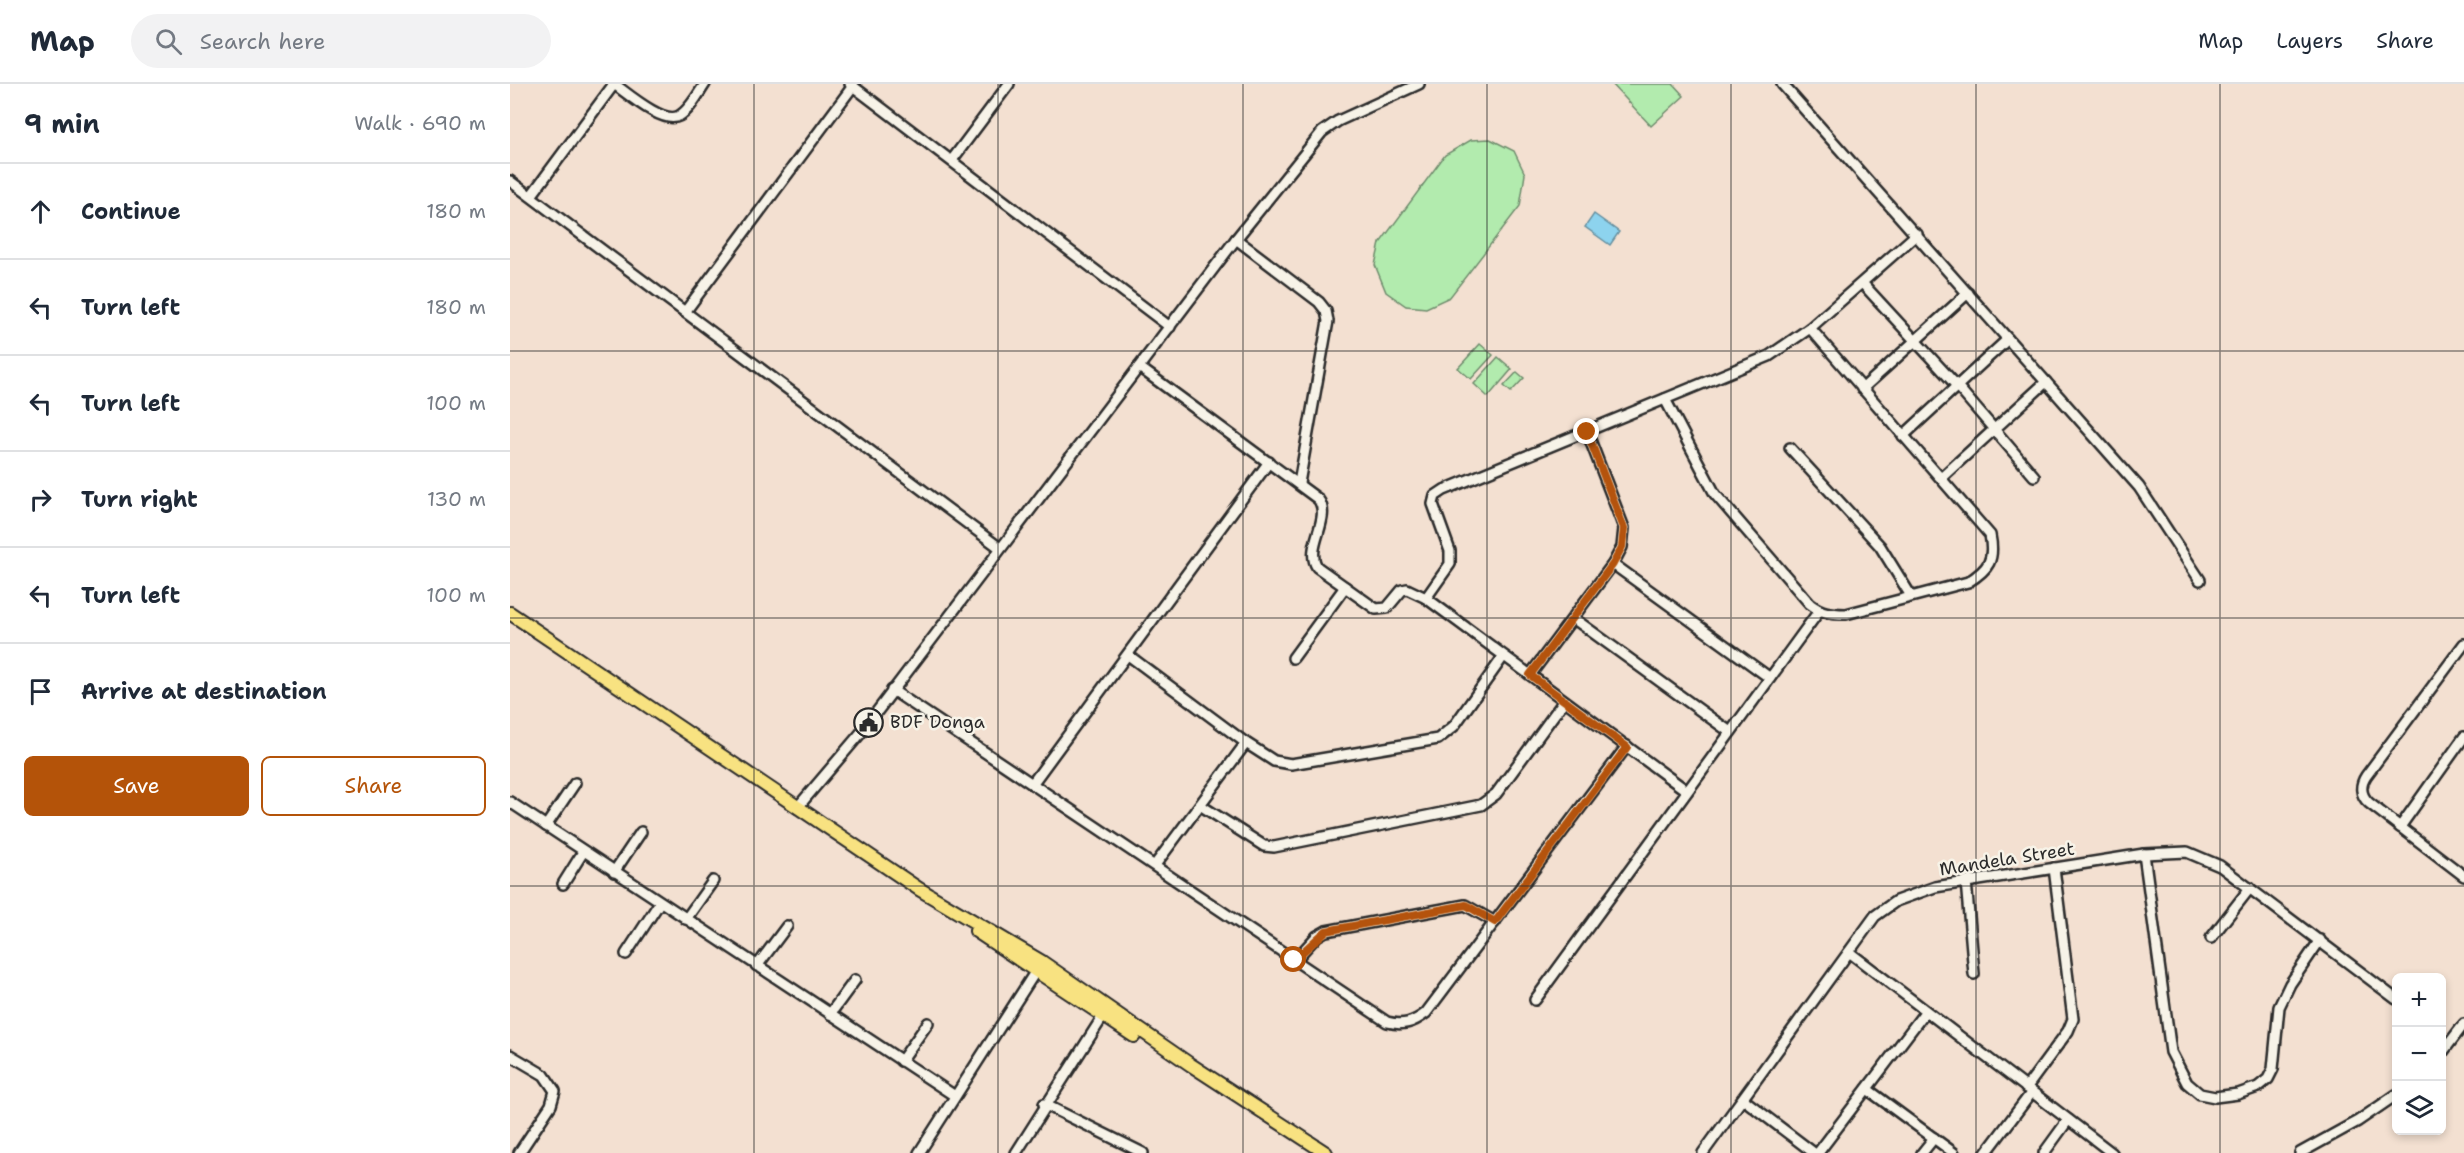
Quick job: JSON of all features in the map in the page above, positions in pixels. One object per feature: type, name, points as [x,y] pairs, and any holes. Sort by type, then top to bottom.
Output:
[{"type":"main road","points":[[510,614],[797,808],[955,912],[978,923],[1313,1153]]},
{"type":"main road","points":[[510,622],[614,690],[637,702]]},
{"type":"main road","points":[[1106,1012],[1326,1153]]},
{"type":"street","points":[[531,196],[614,84],[657,114],[676,118],[685,112],[705,84]]},
{"type":"street","points":[[952,160],[1009,84]]},
{"type":"street","points":[[1782,84],[2139,487],[2200,579]]},
{"type":"street","points":[[685,312],[851,85],[1170,327]]},
{"type":"street","points":[[797,808],[860,734],[1236,239],[1322,132],[1412,85]]},
{"type":"street","points":[[510,181],[1000,548]]},
{"type":"street","points":[[1426,598],[1450,564],[1450,551],[1433,504],[1435,496],[1444,490],[1769,356],[1810,328],[1863,284],[1917,234]]},
{"type":"street","points":[[1236,239],[1319,302],[1326,311],[1328,321],[1299,483]]},
{"type":"street","points":[[1863,284],[1957,386],[2034,476]]},
{"type":"street","points":[[1862,389],[1968,294]]},
{"type":"street","points":[[1665,399],[1715,494],[1810,604],[1819,611],[1827,614],[1846,614],[1968,582],[1989,565],[1993,551],[1990,535],[1810,328]]},
{"type":"street","points":[[1903,436],[2008,339]]},
{"type":"street","points":[[1139,367],[1299,483],[1322,504],[1314,562],[1345,587],[1376,609],[1383,610],[1402,590],[1413,590],[1687,791]]},
{"type":"street","points":[[1941,478],[2046,382]]},
{"type":"street","points":[[1530,675],[1613,564],[1622,547],[1624,528],[1587,432]]},
{"type":"street","points":[[1790,448],[1880,546],[1911,596]]},
{"type":"street","points":[[1032,784],[1269,462]]},
{"type":"street","points":[[1613,564],[1770,678]]},
{"type":"street","points":[[1293,658],[1345,587]]},
{"type":"street","points":[[1535,1000],[1819,611]]},
{"type":"street","points":[[1573,618],[1730,732]]},
{"type":"street","points":[[2464,644],[2362,784],[2366,801],[2464,876]]},
{"type":"street","points":[[1128,655],[1246,743],[1274,761],[1291,764],[1438,739],[1454,726],[1503,657]]},
{"type":"street","points":[[892,690],[1387,1022],[1398,1025],[1408,1023],[1426,1013],[1627,747]]},
{"type":"street","points":[[1200,805],[1264,846],[1274,847],[1481,805],[1496,794],[1564,701]]},
{"type":"street","points":[[2400,827],[2464,737]]},
{"type":"street","points":[[1155,865],[1246,743]]},
{"type":"street","points":[[546,826],[575,783]]},
{"type":"street","points":[[510,802],[955,1096]]},
{"type":"street","points":[[614,872],[641,832]]},
{"type":"street","name":"Mandela Street","points":[[1703,1153],[1875,916],[1896,901],[1918,891],[1965,881],[2144,854],[2177,851],[2199,855],[2250,888],[2392,995]]},
{"type":"street","points":[[563,884],[583,852]]},
{"type":"street","points":[[2144,854],[2171,1052],[2187,1083],[2200,1094],[2216,1097],[2238,1094],[2258,1087],[2268,1079],[2272,1069],[2278,1007],[2290,984],[2320,940]]},
{"type":"street","points":[[1986,1153],[2068,1031],[2073,1019],[2054,868]]},
{"type":"street","points":[[686,919],[713,880]]},
{"type":"street","points":[[1965,881],[1974,974]]},
{"type":"street","points":[[2211,938],[2250,888]]},
{"type":"street","points":[[626,954],[660,902]]},
{"type":"street","points":[[1294,960],[1326,931],[1466,905],[1495,922]]},
{"type":"street","points":[[757,966],[787,926]]},
{"type":"street","points":[[1849,952],[2112,1153]]},
{"type":"street","points":[[919,1153],[1039,966]]},
{"type":"street","points":[[830,1014],[855,980]]},
{"type":"street","points":[[1016,1153],[1044,1104],[1106,1012]]},
{"type":"street","points":[[1743,1099],[1816,1153],[1925,1012]]},
{"type":"street","points":[[902,1061],[928,1023]]},
{"type":"street","points":[[2446,1048],[2464,1024]]},
{"type":"street","points":[[2446,1040],[2450,1043]]},
{"type":"street","points":[[510,1055],[544,1075],[555,1091],[551,1105],[519,1153]]},
{"type":"street","points":[[1867,1089],[1954,1153]]},
{"type":"street","points":[[2300,1153],[2358,1121],[2392,1098]]},
{"type":"street","points":[[1044,1104],[1143,1153]]},
{"type":"street","points":[[2043,1153],[2068,1120]]},
{"type":"street","points":[[1922,1153],[1934,1138]]},
{"type":"green space","points":[[1612,84],[1673,84],[1684,96],[1651,126]]},
{"type":"green space","points":[[1490,139],[1514,151],[1525,174],[1520,206],[1450,297],[1426,308],[1406,306],[1386,292],[1375,265],[1380,243],[1445,155],[1471,140]]},
{"type":"green space","points":[[1480,344],[1493,355],[1471,379],[1458,368]]},
{"type":"green space","points":[[1498,357],[1512,369],[1488,397],[1474,384]]},
{"type":"green space","points":[[1517,372],[1524,378],[1511,392],[1504,386]]},
{"type":"water","points":[[1594,214],[1619,232],[1610,245],[1585,227]]},
{"type":"place","name":"BDF Donga","points":[[869,722]]},
{"type":"route","points":[[1294,960],[1317,936],[1326,931],[1466,905],[1495,922],[1627,747],[1530,675],[1613,564],[1622,547],[1624,528],[1587,432]]}]
